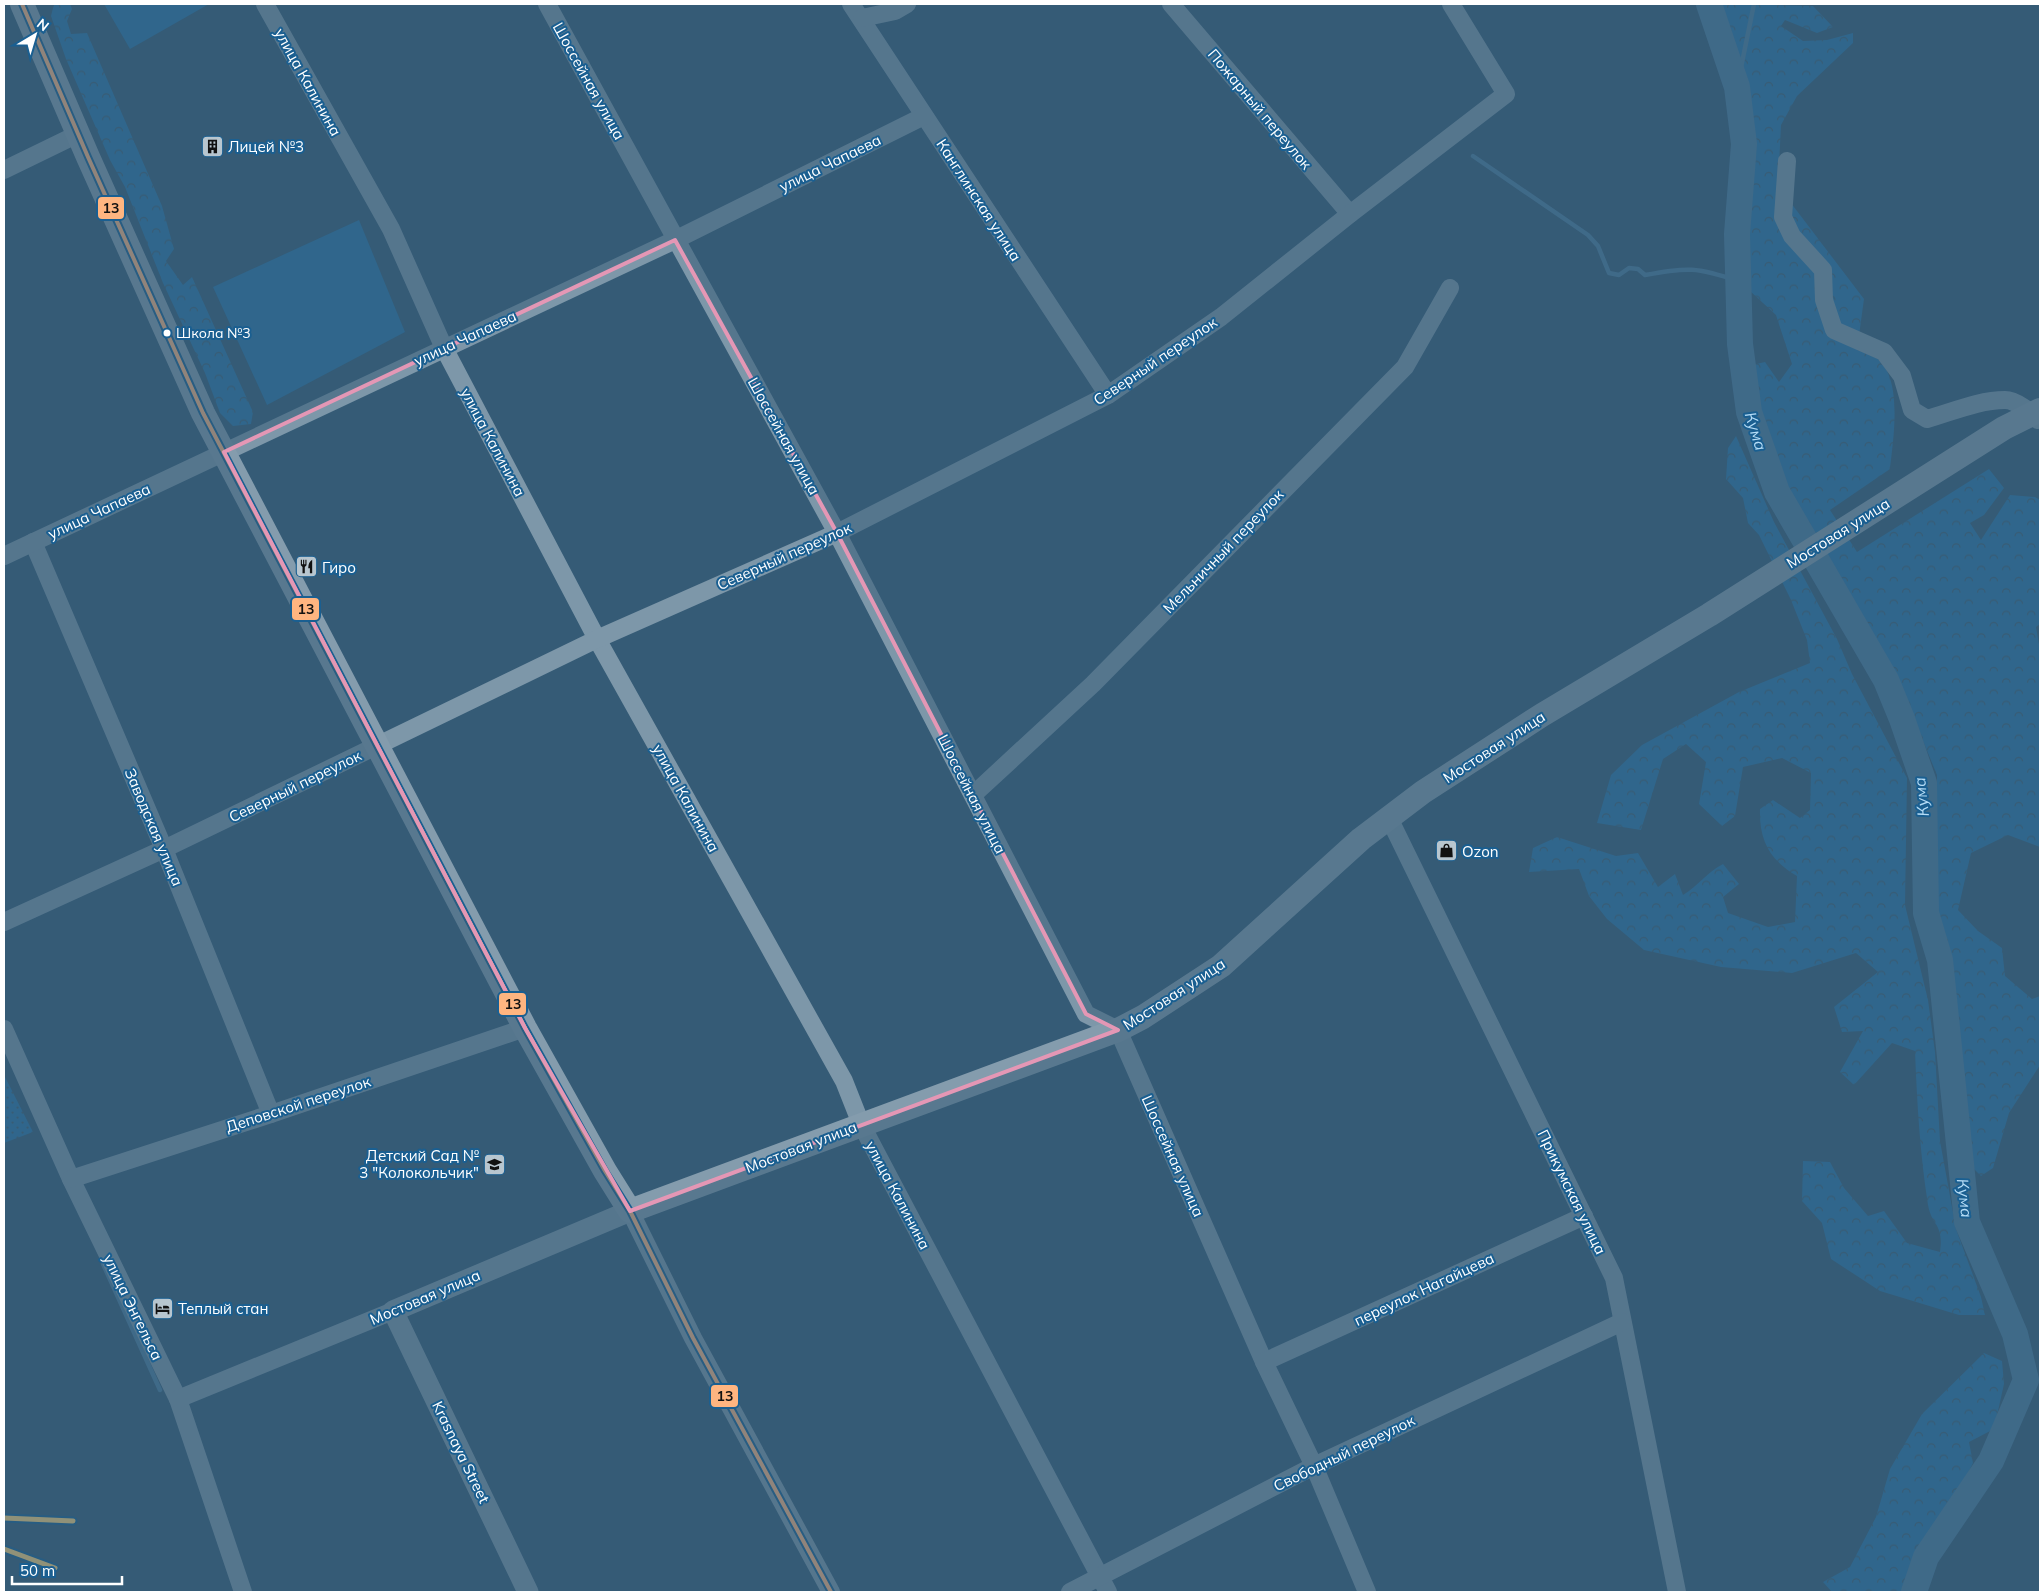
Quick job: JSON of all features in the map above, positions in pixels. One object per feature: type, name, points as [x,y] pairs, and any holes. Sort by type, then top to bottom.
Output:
[{"type":"main road","points":[[22,4],[203,413],[525,1028],[630,1211]]},
{"type":"main road","name":"Мостовая улица","points":[[630,1211],[1118,1030],[1143,1017],[1221,966],[1313,881],[1388,818],[1423,792],[1542,715],[1709,615],[2004,428],[2038,415]]},
{"type":"street","name":"улица Калинина","points":[[265,4],[391,229],[444,348],[597,639],[844,1081],[861,1124],[1108,1592]]},
{"type":"street","name":"Шоссейная улица","points":[[547,4],[837,533],[1086,1014],[1118,1030],[1264,1362],[1314,1466],[1367,1592]]},
{"type":"street","name":"Канглинская улица","points":[[851,4],[862,18],[924,116],[1108,395]]},
{"type":"street","points":[[862,18],[895,11],[907,4]]},
{"type":"street","name":"Пожарный переулок","points":[[1171,4],[1350,214]]},
{"type":"street","name":"Северный переулок","points":[[4,922],[164,849],[597,639],[837,533],[1108,395],[1221,317],[1350,214],[1506,94],[1450,4]]},
{"type":"street","name":"улица Чапаева","points":[[4,556],[675,240],[924,116]]},
{"type":"street","points":[[4,170],[78,134]]},
{"type":"street","points":[[1787,161],[1783,217],[1792,236],[1823,270],[1824,300],[1834,330],[1884,352],[1902,376],[1912,410],[1927,419],[1972,405],[2007,400],[2038,415]]},
{"type":"street","name":"Мельничный переулок","points":[[973,795],[1093,684],[1405,367],[1450,288]]},
{"type":"street","name":"Заводская улица","points":[[33,542],[164,849],[271,1114]]},
{"type":"street","name":"Прикумская улица","points":[[1388,818],[1614,1278],[1677,1592]]},
{"type":"street","name":"Деповской переулок","points":[[71,1179],[525,1028]]},
{"type":"street","name":"улица Энгельса","points":[[4,1029],[71,1179],[178,1399],[243,1592]]},
{"type":"street","points":[[630,1211],[693,1338],[830,1592]]},
{"type":"street","name":"Мостовая улица","points":[[178,1399],[630,1211]]},
{"type":"street","name":"переулок Нагайцева","points":[[1264,1362],[1584,1216]]},
{"type":"street","name":"Krasnaya Street","points":[[393,1311],[528,1592]]},
{"type":"street","name":"Свободный переулок","points":[[1070,1592],[1314,1466],[1622,1322]]},
{"type":"highlighted area","points":[[675,240],[837,533],[1086,1014],[1118,1030],[630,1211],[525,1028],[224,452]]},
{"type":"green space","points":[[54,4],[70,4],[72,9],[67,21],[71,34],[87,33],[162,206],[174,249],[166,261],[183,285],[192,277],[253,412],[251,424],[233,426],[220,413],[205,373],[163,283],[125,187],[110,160],[66,59],[51,16]]},
{"type":"green space","points":[[104,4],[209,4],[130,49]]},
{"type":"green space","points":[[1719,4],[1813,6],[1833,27],[1817,33],[1785,20],[1781,26],[1803,41],[1827,40],[1853,33],[1853,43],[1797,96],[1781,125],[1778,186],[1864,299],[1857,350],[1870,354],[1882,364],[1889,376],[1893,391],[1895,407],[1890,469],[1830,510],[1857,552],[1989,469],[2004,488],[1984,515],[1970,523],[1981,540],[2010,495],[2035,497],[2040,500],[2040,624],[2036,627],[2040,650],[2040,847],[2008,835],[1971,853],[1958,910],[1978,931],[2002,948],[2005,976],[2032,999],[2040,996],[2040,1065],[2009,1113],[1993,1168],[1981,1176],[1973,1168],[1950,965],[1937,913],[1937,775],[1896,675],[1842,590],[1797,509],[1748,382],[1752,365],[1765,362],[1779,382],[1792,364],[1776,315],[1750,291],[1747,239],[1752,143],[1745,89],[1731,29]]},
{"type":"green space","points":[[359,220],[405,332],[267,405],[213,287]]},
{"type":"green space","points":[[1736,436],[1774,522],[1837,639],[1852,674],[1907,778],[1905,905],[1928,1000],[1935,1052],[1940,1141],[1956,1229],[1981,1297],[1985,1315],[1959,1315],[1880,1291],[1831,1259],[1822,1223],[1802,1201],[1803,1161],[1830,1162],[1844,1188],[1868,1216],[1884,1211],[1907,1243],[1940,1252],[1939,1230],[1930,1212],[1925,1186],[1919,1128],[1915,1051],[1892,1043],[1854,1085],[1840,1072],[1863,1031],[1842,1032],[1834,1007],[1878,972],[1856,953],[1792,973],[1721,967],[1644,950],[1607,919],[1589,896],[1579,869],[1529,872],[1533,848],[1557,837],[1616,856],[1638,853],[1658,887],[1675,874],[1683,895],[1723,864],[1739,884],[1723,897],[1728,913],[1768,927],[1795,922],[1797,876],[1780,863],[1768,848],[1762,831],[1760,809],[1773,800],[1800,818],[1810,810],[1811,773],[1782,758],[1743,767],[1735,816],[1722,826],[1699,804],[1706,762],[1686,744],[1663,759],[1641,830],[1597,823],[1611,775],[1642,745],[1739,692],[1810,663],[1807,640],[1791,600],[1759,535],[1748,523],[1743,498],[1726,479],[1728,448]]},
{"type":"green space","points":[[4,1075],[33,1132],[4,1143]]},
{"type":"green space","points":[[1984,1353],[2002,1361],[2004,1384],[1994,1429],[1969,1442],[1973,1463],[1960,1489],[1915,1554],[1903,1592],[1832,1592],[1823,1582],[1850,1567],[1876,1517],[1890,1469],[1922,1414]]},
{"type":"waterway","name":"Кума","points":[[1709,4],[1737,87],[1744,144],[1737,234],[1740,344],[1749,412],[1777,492],[1886,680],[1902,719],[1924,783],[1926,913],[1940,960],[1967,1222],[2015,1334],[2026,1380],[1991,1461],[1926,1557],[1914,1592]]},
{"type":"waterway","points":[[1737,87],[1754,4]]},
{"type":"waterway","points":[[1473,156],[1588,235],[1598,246],[1609,273],[1619,275],[1629,268],[1638,269],[1645,275],[1692,270],[1712,273],[1738,281]]},
{"type":"waterway","points":[[103,1264],[160,1390]]},
{"type":"transit line","name":"13","points":[[22,4],[88,157],[203,413],[525,1028],[605,1171],[630,1211],[693,1338],[831,1592]]},
{"type":"transit line","points":[[4,1518],[73,1521]]},
{"type":"transit line","points":[[4,1549],[55,1568]]},
{"type":"place","name":"Лицей №3","points":[[212,146]]},
{"type":"place","name":"Школа №3","points":[[167,333]]},
{"type":"place","name":"Гиро","points":[[306,567]]},
{"type":"place","name":"Ozon","points":[[1446,851]]},
{"type":"place","name":"Детский Сад № 3 \"Колокольчик\"","points":[[495,1164]]},
{"type":"place","name":"Теплый стан","points":[[162,1308]]}]
